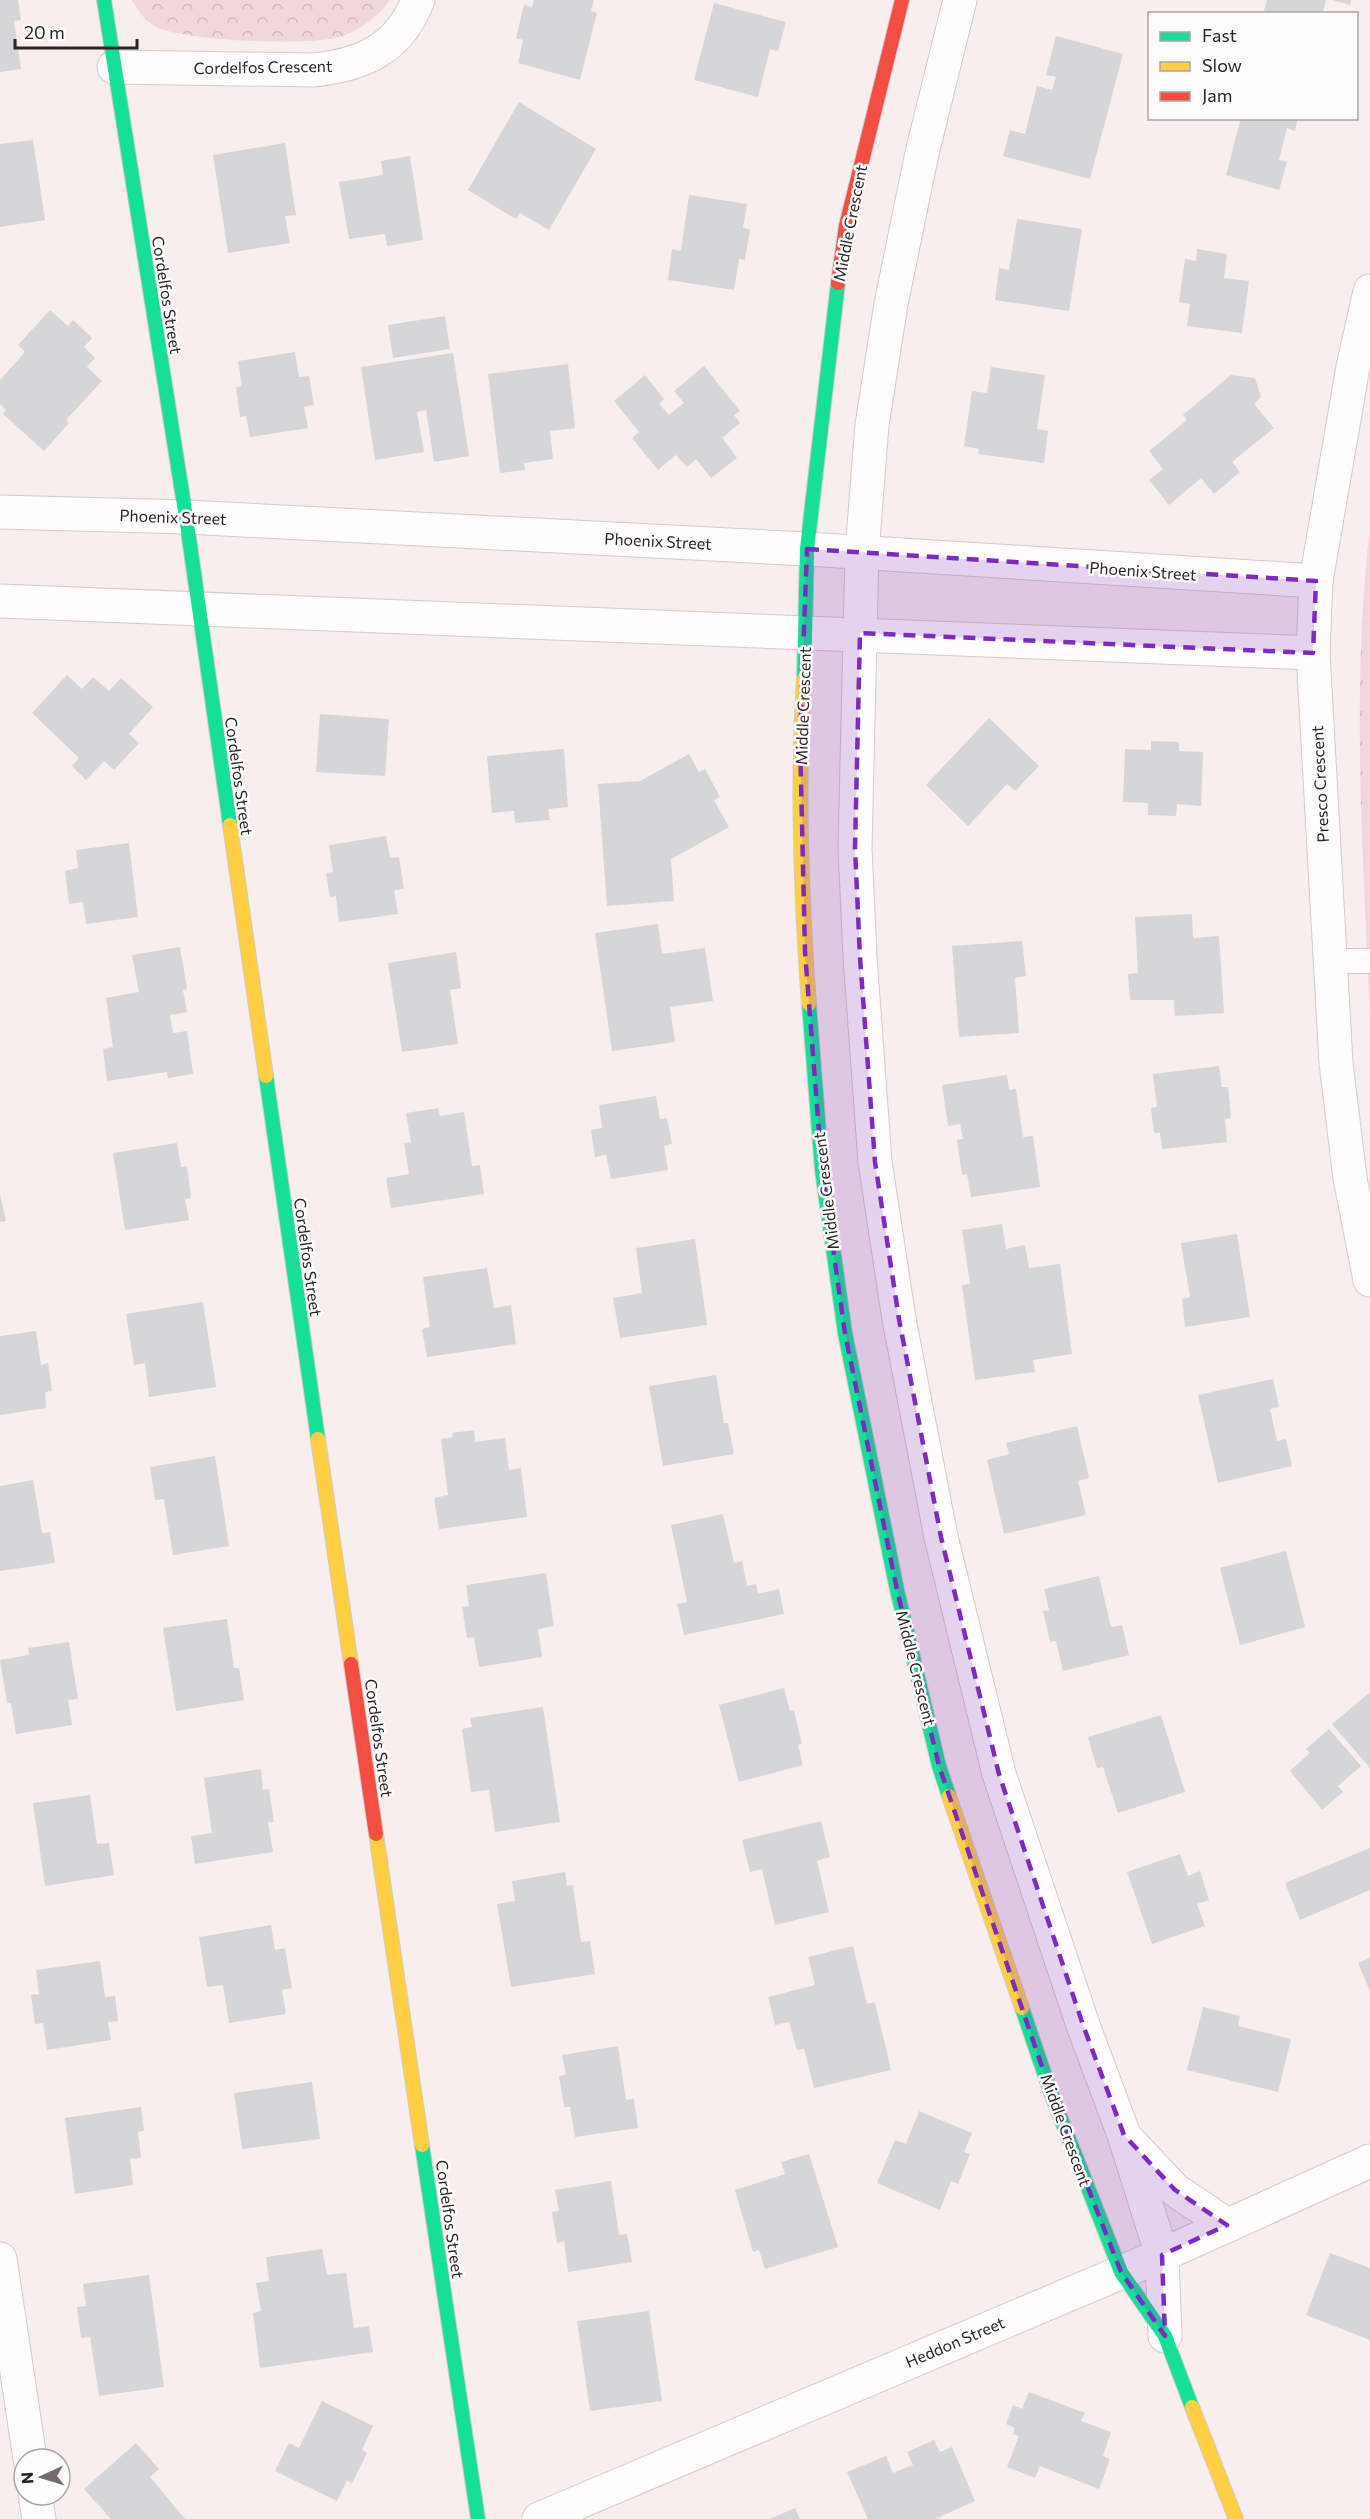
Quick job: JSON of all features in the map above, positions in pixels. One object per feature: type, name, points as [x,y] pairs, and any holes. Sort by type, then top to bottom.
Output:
[{"type":"street","name":"Cordelfos Street","points":[[104,0],[186,517],[478,2519]]},
{"type":"street","name":"Cordelfos Crescent","points":[[114,67],[313,70],[335,68],[374,54],[388,44],[404,30],[418,0]]},
{"type":"street","name":"Middle Crescent","points":[[902,0],[846,226],[831,330],[807,549],[807,632],[800,738],[805,952],[822,1170],[845,1333],[897,1590],[939,1766],[1052,2096],[1121,2272],[1165,2336],[1236,2519]]},
{"type":"street","name":"Middle Crescent","points":[[960,0],[922,153],[891,304],[872,425],[862,552],[855,848],[860,957],[875,1162],[899,1319],[941,1537],[999,1774],[1083,2025],[1124,2135],[1162,2255],[1165,2336]]},
{"type":"street","name":"Presco Crescent","points":[[1370,291],[1353,367],[1316,581],[1313,653],[1336,1063],[1350,1178],[1370,1280]]},
{"type":"street","name":"Phoenix Street","points":[[0,512],[186,517],[807,549],[1316,581]]},
{"type":"street","points":[[0,601],[860,633],[1313,653]]},
{"type":"street","points":[[1124,2135],[1175,2190],[1227,2225]]},
{"type":"street","name":"Heddon Street","points":[[539,2519],[1162,2255],[1370,2161]]},
{"type":"street","points":[[0,2259],[28,2447]]},
{"type":"lane","points":[[1329,961],[1370,961]]},
{"type":"highlighted area","points":[[807,549],[1316,581],[1313,653],[860,633],[855,848],[860,957],[875,1162],[899,1319],[941,1537],[999,1774],[1083,2025],[1124,2135],[1175,2190],[1227,2225],[1162,2255],[1165,2336],[1121,2272],[1052,2096],[939,1766],[897,1590],[845,1333],[822,1170],[805,952],[800,738]]},
{"type":"green space","points":[[132,0],[390,0],[369,21],[343,36],[278,42],[220,39],[171,32],[148,22]]},
{"type":"green space","points":[[1370,527],[1370,1017],[1360,772],[1360,710],[1364,588]]},
{"type":"building","points":[[0,0],[18,0],[21,20],[14,21],[21,69],[0,72]]},
{"type":"building","points":[[534,0],[594,0],[591,11],[597,13],[580,80],[518,63],[523,40],[516,38],[524,5],[532,7]]},
{"type":"building","points":[[1267,0],[1326,0],[1323,12],[1264,12]]},
{"type":"building","points":[[1333,0],[1351,0],[1350,5]]},
{"type":"building","points":[[714,3],[786,22],[778,51],[770,49],[758,97],[694,80]]},
{"type":"building","points":[[1056,36],[1123,54],[1090,179],[1003,156],[1010,130],[1025,134],[1037,86],[1052,90],[1056,77],[1046,75]]},
{"type":"building","points":[[519,102],[596,149],[549,230],[520,213],[516,219],[468,190]]},
{"type":"building","points":[[1240,120],[1298,120],[1295,131],[1287,128],[1279,160],[1287,162],[1279,190],[1226,175]]},
{"type":"building","points":[[33,140],[45,220],[0,227],[0,144]]},
{"type":"building","points":[[285,143],[296,215],[285,216],[290,243],[228,253],[213,155]]},
{"type":"building","points":[[410,156],[423,240],[387,246],[385,234],[349,239],[339,182],[383,175],[381,161]]},
{"type":"building","points":[[689,195],[747,204],[743,228],[750,229],[745,260],[739,259],[734,290],[668,280],[672,249],[681,251]]},
{"type":"building","points":[[1017,219],[1082,229],[1069,311],[995,300],[999,268],[1009,270]]},
{"type":"building","points":[[1197,249],[1227,254],[1224,278],[1249,281],[1242,333],[1187,326],[1190,304],[1179,302],[1185,259],[1196,261]]},
{"type":"building","points":[[50,310],[68,326],[73,320],[92,338],[84,347],[95,358],[87,367],[102,381],[66,420],[69,423],[44,451],[3,414],[6,410],[0,404],[0,380],[25,352],[18,345]]},
{"type":"building","points":[[445,316],[450,349],[393,358],[388,325]]},
{"type":"building","points":[[295,352],[299,377],[309,376],[314,405],[304,407],[308,428],[250,437],[246,416],[240,417],[236,387],[242,386],[238,361]]},
{"type":"building","points":[[453,353],[469,456],[434,462],[426,410],[417,412],[424,452],[375,460],[361,367]]},
{"type":"building","points":[[568,364],[575,428],[550,431],[553,459],[524,463],[525,470],[500,473],[488,374]]},
{"type":"building","points":[[704,366],[740,411],[734,415],[740,423],[722,438],[737,458],[711,478],[696,459],[687,467],[676,455],[658,470],[632,438],[639,432],[614,401],[645,375],[664,399],[659,404],[669,415],[684,403],[674,391]]},
{"type":"building","points":[[991,367],[1045,375],[1037,429],[1048,431],[1044,463],[978,454],[979,449],[964,446],[972,391],[987,393]]},
{"type":"building","points":[[1231,375],[1255,378],[1261,397],[1254,404],[1274,428],[1232,462],[1240,472],[1214,494],[1201,478],[1169,505],[1149,480],[1163,469],[1149,451],[1187,420],[1183,415]]},
{"type":"building","points":[[67,675],[82,689],[93,677],[109,691],[121,678],[153,707],[129,734],[139,743],[114,770],[104,761],[86,780],[72,766],[79,758],[32,713]]},
{"type":"building","points":[[320,714],[389,719],[385,776],[316,772]]},
{"type":"building","points":[[989,718],[1039,766],[1015,791],[1007,784],[968,826],[926,785]]},
{"type":"building","points":[[1151,741],[1179,742],[1179,751],[1203,752],[1201,806],[1177,804],[1176,816],[1148,815],[1148,803],[1123,802],[1125,749],[1151,750]]},
{"type":"building","points":[[564,749],[568,807],[548,809],[550,820],[515,823],[514,811],[492,813],[487,756]]},
{"type":"building","points":[[689,754],[699,772],[705,769],[720,797],[714,800],[729,827],[671,859],[674,901],[607,906],[598,784],[640,781]]},
{"type":"building","points":[[386,836],[390,858],[399,857],[404,889],[394,890],[398,914],[339,922],[336,896],[330,897],[326,873],[333,872],[329,845]]},
{"type":"building","points":[[129,843],[138,917],[86,924],[83,902],[69,904],[65,871],[78,868],[76,850]]},
{"type":"building","points":[[1192,914],[1193,938],[1219,936],[1224,1013],[1175,1016],[1174,1000],[1130,1000],[1128,974],[1138,973],[1135,917]]},
{"type":"building","points":[[658,924],[662,954],[705,948],[713,1001],[670,1007],[675,1042],[612,1051],[595,933]]},
{"type":"building","points":[[1022,941],[1026,976],[1015,978],[1019,1033],[959,1037],[952,946]]},
{"type":"building","points":[[180,947],[187,989],[183,990],[187,1012],[170,1015],[173,1033],[187,1031],[193,1074],[168,1078],[167,1072],[107,1081],[103,1049],[113,1047],[106,998],[139,992],[132,955]]},
{"type":"building","points":[[456,952],[461,988],[450,990],[458,1044],[402,1052],[388,963]]},
{"type":"building","points":[[1219,1066],[1222,1087],[1228,1087],[1231,1118],[1225,1119],[1227,1142],[1162,1149],[1160,1133],[1154,1133],[1151,1108],[1157,1107],[1153,1074]]},
{"type":"building","points":[[1007,1075],[1009,1090],[1016,1089],[1023,1137],[1033,1136],[1040,1187],[971,1197],[967,1174],[962,1175],[957,1140],[963,1139],[960,1124],[948,1126],[942,1085]]},
{"type":"building","points":[[656,1096],[660,1119],[667,1118],[672,1144],[664,1146],[668,1170],[611,1179],[606,1155],[595,1157],[591,1130],[602,1128],[599,1105]]},
{"type":"building","points":[[438,1108],[440,1116],[464,1112],[472,1166],[480,1165],[484,1194],[391,1208],[386,1178],[409,1174],[404,1143],[411,1142],[406,1113]]},
{"type":"building","points":[[177,1143],[181,1167],[187,1166],[191,1198],[185,1199],[189,1220],[125,1230],[113,1153]]},
{"type":"building","points":[[0,1194],[6,1221],[0,1222]]},
{"type":"building","points":[[1002,1224],[1006,1249],[1025,1245],[1029,1268],[1060,1264],[1072,1354],[1033,1360],[1035,1372],[975,1380],[962,1285],[970,1284],[962,1230]]},
{"type":"building","points":[[1237,1234],[1250,1317],[1185,1327],[1182,1299],[1190,1297],[1181,1243]]},
{"type":"building","points":[[695,1239],[707,1325],[620,1338],[613,1298],[642,1293],[636,1248]]},
{"type":"building","points":[[487,1268],[494,1308],[511,1305],[516,1344],[427,1357],[422,1329],[430,1327],[423,1277]]},
{"type":"building","points":[[203,1302],[216,1387],[149,1397],[145,1363],[134,1365],[126,1314]]},
{"type":"building","points":[[36,1331],[41,1365],[48,1363],[52,1391],[45,1392],[46,1408],[0,1415],[0,1336]]},
{"type":"building","points":[[716,1375],[724,1423],[728,1423],[734,1454],[663,1466],[649,1386]]},
{"type":"building","points":[[1273,1379],[1279,1407],[1270,1409],[1277,1441],[1286,1439],[1292,1466],[1218,1483],[1198,1395]]},
{"type":"building","points":[[1077,1426],[1089,1478],[1078,1481],[1086,1515],[1004,1534],[987,1460],[1009,1454],[1006,1443]]},
{"type":"building","points":[[474,1430],[475,1442],[505,1438],[509,1470],[521,1468],[527,1517],[439,1529],[434,1498],[448,1495],[441,1439],[453,1437],[452,1433]]},
{"type":"building","points":[[215,1456],[229,1546],[173,1555],[164,1499],[155,1500],[150,1467]]},
{"type":"building","points":[[33,1480],[42,1533],[50,1532],[55,1563],[0,1571],[0,1486]]},
{"type":"building","points":[[723,1514],[734,1563],[742,1561],[747,1586],[756,1584],[758,1594],[779,1589],[784,1614],[684,1635],[677,1604],[687,1602],[671,1525]]},
{"type":"building","points":[[1286,1551],[1305,1627],[1240,1645],[1220,1568]]},
{"type":"building","points":[[546,1573],[554,1626],[538,1629],[542,1657],[479,1667],[474,1637],[467,1638],[462,1607],[469,1606],[466,1585]]},
{"type":"building","points":[[1099,1576],[1111,1627],[1122,1625],[1129,1655],[1063,1671],[1056,1641],[1050,1642],[1043,1611],[1049,1610],[1044,1589]]},
{"type":"building","points":[[227,1619],[234,1668],[239,1668],[244,1700],[176,1711],[163,1628]]},
{"type":"building","points":[[69,1642],[78,1699],[68,1700],[72,1725],[16,1734],[11,1703],[7,1703],[0,1660],[29,1655],[28,1648]]},
{"type":"building","points":[[784,1688],[790,1711],[794,1710],[802,1744],[798,1745],[803,1765],[739,1782],[719,1705]]},
{"type":"building","points":[[1370,1694],[1370,1768],[1332,1724]]},
{"type":"building","points":[[543,1707],[560,1822],[495,1832],[489,1790],[471,1792],[462,1729],[472,1727],[470,1718]]},
{"type":"building","points":[[1161,1715],[1185,1792],[1118,1813],[1103,1767],[1097,1768],[1088,1737]]},
{"type":"building","points":[[1329,1729],[1361,1766],[1338,1786],[1343,1792],[1322,1810],[1290,1771],[1310,1753],[1306,1749]]},
{"type":"building","points":[[261,1769],[263,1790],[269,1789],[274,1822],[268,1822],[273,1852],[195,1864],[191,1836],[212,1833],[204,1778]]},
{"type":"building","points":[[90,1795],[97,1844],[109,1843],[114,1875],[45,1886],[33,1803]]},
{"type":"building","points":[[821,1821],[830,1857],[817,1861],[829,1912],[775,1925],[762,1869],[750,1872],[742,1840]]},
{"type":"building","points":[[1370,1848],[1370,1890],[1300,1920],[1285,1883]]},
{"type":"building","points":[[1180,1854],[1188,1876],[1200,1871],[1209,1900],[1197,1904],[1205,1926],[1152,1944],[1127,1872]]},
{"type":"building","points":[[565,1872],[567,1886],[573,1885],[581,1942],[590,1941],[595,1974],[511,1987],[497,1904],[515,1901],[512,1881]]},
{"type":"building","points":[[271,1925],[275,1950],[285,1948],[292,1988],[282,1990],[286,2014],[229,2023],[223,1985],[207,1987],[199,1937]]},
{"type":"building","points":[[853,1946],[867,2004],[875,2002],[891,2070],[814,2088],[804,2049],[797,2050],[789,2022],[775,2025],[768,1997],[815,1985],[808,1957]]},
{"type":"building","points":[[1370,1958],[1370,1991],[1358,1963]]},
{"type":"building","points":[[100,1961],[105,1997],[115,1996],[118,2021],[108,2022],[111,2040],[47,2050],[43,2023],[35,2024],[31,1995],[39,1994],[36,1970]]},
{"type":"building","points":[[1203,2007],[1240,2016],[1238,2026],[1291,2039],[1278,2092],[1187,2070]]},
{"type":"building","points":[[618,2046],[626,2100],[634,2099],[638,2128],[575,2137],[570,2107],[564,2107],[559,2076],[566,2075],[562,2055]]},
{"type":"building","points":[[312,2082],[320,2139],[242,2149],[234,2093]]},
{"type":"building","points":[[141,2107],[144,2131],[138,2132],[141,2158],[130,2159],[133,2185],[75,2194],[65,2118]]},
{"type":"building","points":[[919,2111],[972,2133],[964,2152],[970,2154],[958,2184],[951,2181],[940,2210],[877,2183],[895,2140],[906,2144]]},
{"type":"building","points":[[809,2154],[838,2247],[765,2269],[759,2250],[753,2252],[735,2190],[785,2174],[781,2162]]},
{"type":"building","points":[[611,2181],[619,2235],[627,2234],[632,2262],[568,2272],[564,2241],[557,2243],[552,2212],[559,2211],[555,2190]]},
{"type":"building","points":[[322,2249],[327,2275],[346,2273],[354,2328],[369,2326],[373,2352],[260,2368],[253,2313],[261,2311],[256,2283],[269,2281],[266,2257]]},
{"type":"building","points":[[1330,2253],[1370,2268],[1370,2340],[1306,2315]]},
{"type":"building","points":[[149,2275],[164,2387],[99,2396],[90,2337],[81,2338],[77,2307],[86,2306],[83,2284]]},
{"type":"building","points":[[649,2311],[662,2401],[590,2411],[577,2321]]},
{"type":"building","points":[[1029,2392],[1085,2413],[1081,2421],[1111,2432],[1103,2456],[1110,2459],[1099,2489],[1040,2466],[1035,2478],[1007,2467],[1019,2436],[1013,2434],[1015,2428],[1006,2424],[1013,2405],[1022,2409]]},
{"type":"building","points":[[322,2401],[373,2426],[362,2450],[367,2453],[352,2483],[347,2480],[337,2501],[275,2471],[289,2443],[299,2448]]},
{"type":"building","points":[[934,2440],[940,2452],[952,2447],[975,2501],[935,2519],[868,2519],[847,2472],[886,2456],[893,2473],[913,2465],[907,2452]]},
{"type":"building","points":[[136,2443],[159,2469],[150,2477],[185,2519],[111,2519],[84,2489]]},
{"type":"building","points":[[795,2508],[800,2519],[770,2519]]},
{"type":"traffic: fast","points":[[104,0],[186,517],[230,825]]},
{"type":"traffic: fast","points":[[804,679],[807,549],[838,283]]},
{"type":"traffic: fast","points":[[809,1004],[822,1170],[845,1333],[897,1590],[939,1766],[949,1796]]},
{"type":"traffic: fast","points":[[266,1076],[318,1439]]},
{"type":"traffic: fast","points":[[1022,2008],[1052,2096],[1121,2272],[1165,2336],[1192,2407]]},
{"type":"traffic: fast","points":[[422,2145],[478,2519]]},
{"type":"traffic: slow","points":[[804,679],[801,841],[809,1004]]},
{"type":"traffic: slow","points":[[230,825],[266,1076]]},
{"type":"traffic: slow","points":[[318,1439],[351,1664]]},
{"type":"traffic: slow","points":[[949,1796],[1022,2008]]},
{"type":"traffic: slow","points":[[376,1834],[422,2145]]},
{"type":"traffic: slow","points":[[1192,2407],[1236,2519]]},
{"type":"traffic: jam","points":[[838,283],[846,226],[902,0]]},
{"type":"traffic: jam","points":[[351,1664],[376,1834]]}]
